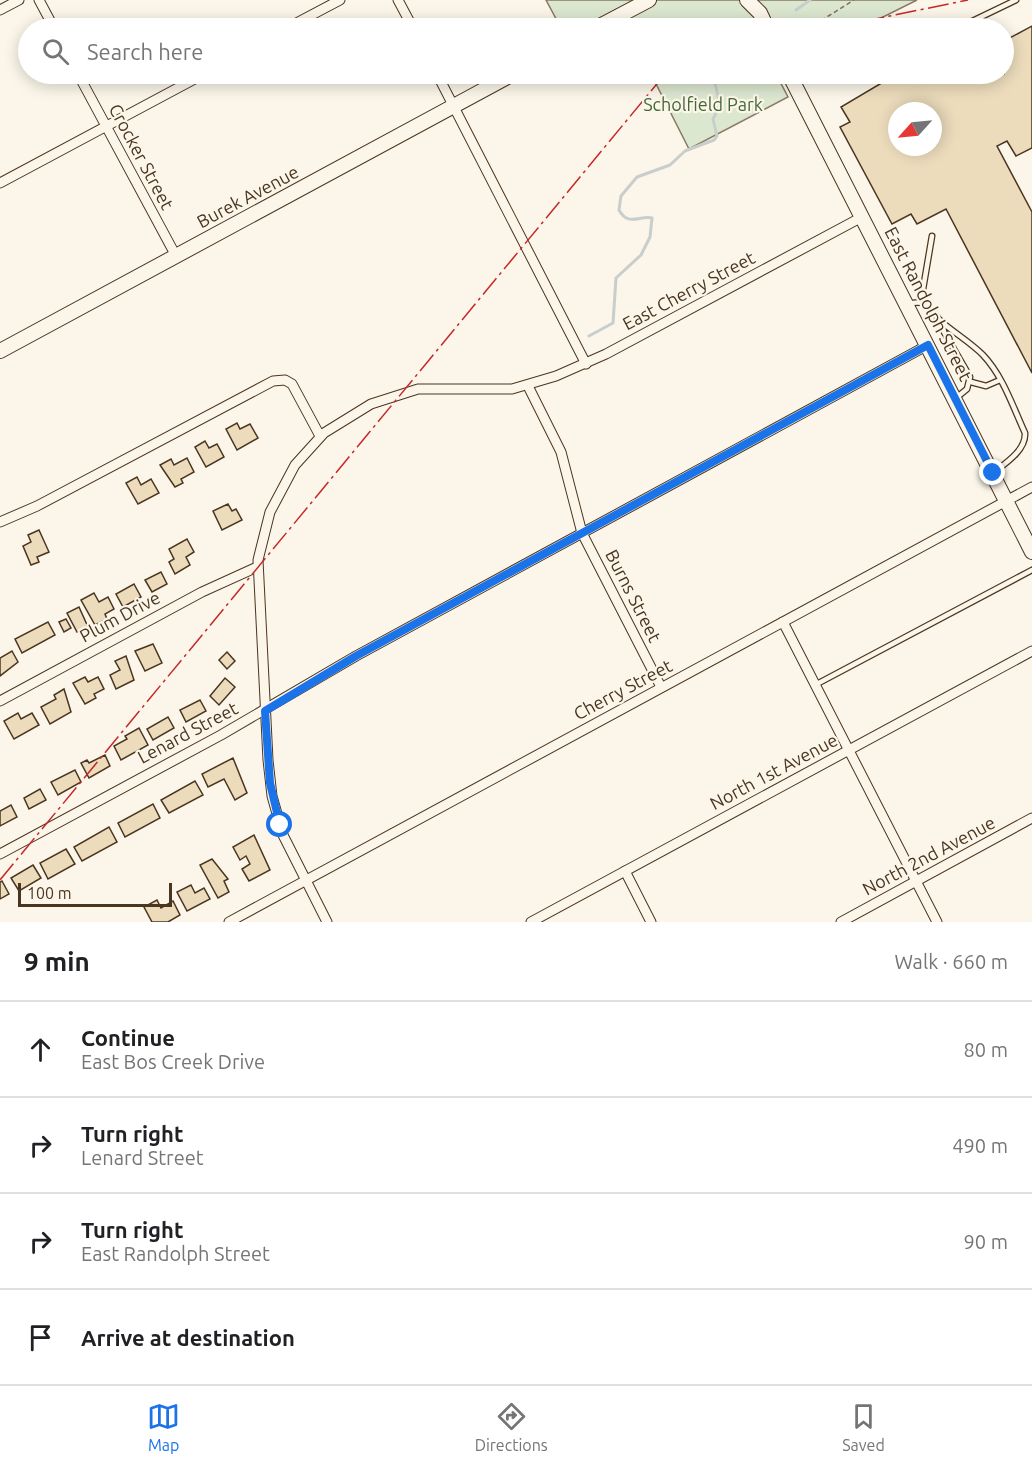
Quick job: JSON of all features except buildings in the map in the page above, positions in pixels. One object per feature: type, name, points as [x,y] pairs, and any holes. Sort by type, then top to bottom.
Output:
[{"type":"street","points":[[0,10],[19,0]]},
{"type":"street","points":[[39,0],[49,18]]},
{"type":"street","points":[[306,18],[340,0]]},
{"type":"street","points":[[398,0],[408,18]]},
{"type":"street","points":[[615,18],[649,0]]},
{"type":"street","points":[[751,1],[761,18]]},
{"type":"street","name":"Crocker Street","points":[[83,84],[176,256]]},
{"type":"street","points":[[0,183],[185,84]]},
{"type":"street","points":[[442,84],[586,364]]},
{"type":"street","name":"Burek Avenue","points":[[0,351],[495,84]]},
{"type":"street","name":"East Randolph Street","points":[[794,84],[862,217],[914,302],[928,345],[1032,552]]},
{"type":"street","name":"East Cherry Street","points":[[327,922],[283,835],[274,805],[269,771],[257,567],[263,532],[279,491],[295,465],[320,436],[355,412],[399,393],[434,387],[499,389],[528,386],[586,364],[862,217]]},
{"type":"street","name":"Lenard Street","points":[[0,854],[265,711],[356,656],[928,345]]},
{"type":"street","points":[[0,522],[37,506],[273,381],[285,380],[295,387],[320,436]]},
{"type":"street","name":"Burns Street","points":[[528,386],[563,457],[582,533],[661,687]]},
{"type":"street","name":"Cherry Street","points":[[229,922],[1032,487]]},
{"type":"street","name":"Plum Drive","points":[[0,701],[202,592],[257,567]]},
{"type":"street","points":[[783,622],[937,922]]},
{"type":"street","name":"North 1st Avenue","points":[[531,922],[1032,651]]},
{"type":"street","name":"North 2nd Avenue","points":[[841,922],[1032,818]]},
{"type":"street","points":[[625,871],[651,922]]},
{"type":"lane","points":[[979,18],[1016,0]]},
{"type":"lane","points":[[933,236],[914,302],[982,354],[1000,380],[1025,433],[1025,439],[1018,451],[993,473]]},
{"type":"lane","points":[[942,322],[944,332],[971,382],[986,386],[1000,380]]},
{"type":"lane","points":[[956,398],[968,389],[971,382]]},
{"type":"lane","points":[[815,685],[1032,570]]},
{"type":"path","points":[[825,18],[854,0]]},
{"type":"green space","points":[[546,0],[917,0],[881,18],[622,18],[617,9],[600,18],[556,18]]},
{"type":"green space","name":"Scholfield Park","points":[[656,84],[781,84],[788,97],[689,149]]},
{"type":"waterway","points":[[796,10],[810,0]]},
{"type":"waterway","points":[[589,336],[613,323],[616,278],[641,255],[650,237],[652,218],[626,218],[619,210],[621,196],[637,177],[670,165],[685,151],[714,140],[717,136],[713,119],[720,105],[715,84]]},
{"type":"power","points":[[880,18],[968,0]]},
{"type":"power","points":[[0,880],[657,84]]},
{"type":"route","points":[[280,825],[270,783],[265,711],[356,656],[928,345],[993,473]]}]
